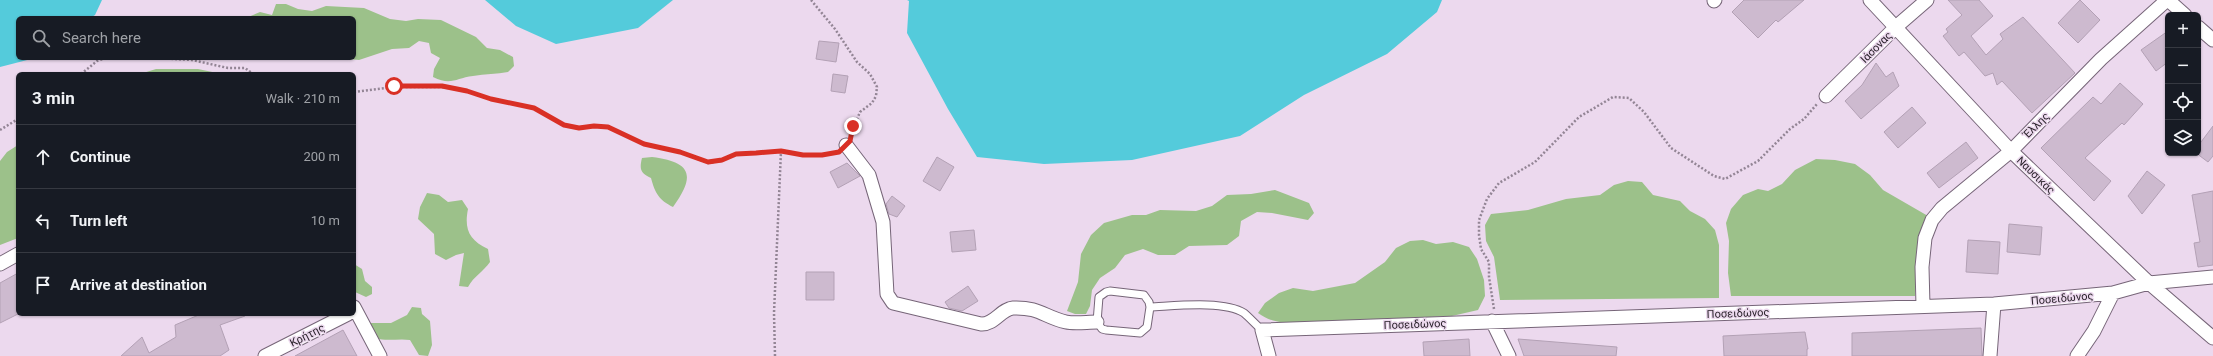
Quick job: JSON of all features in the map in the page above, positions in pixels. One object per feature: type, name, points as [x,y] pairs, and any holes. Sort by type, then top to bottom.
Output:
[{"type":"street","name":"Ναυσικάς","points":[[1870,0],[1897,26],[2011,151],[2149,283],[2213,338]]},
{"type":"street","name":"Ιάσονας","points":[[1826,96],[1897,26],[1927,0]]},
{"type":"street","points":[[2167,0],[2181,12]]},
{"type":"street","name":"Έλλης","points":[[1923,306],[1922,268],[1925,238],[1932,220],[1942,208],[2011,151],[2102,59],[2167,0]]},
{"type":"street","points":[[2201,30],[2213,40]]},
{"type":"street","points":[[846,145],[869,175],[883,222],[888,294],[893,303],[981,324],[987,324],[1006,310],[1013,308],[1037,310],[1066,322],[1097,322]]},
{"type":"street","points":[[0,264],[16,255]]},
{"type":"street","name":"Ποσειδώνος","points":[[1262,330],[1994,304],[2113,294],[2149,283],[2213,277]]},
{"type":"street","points":[[2077,356],[2094,330],[2113,294]]},
{"type":"street","points":[[1990,356],[1994,304]]},
{"type":"street","name":"Κρήτης","points":[[265,356],[343,316]]},
{"type":"street","points":[[356,316],[380,356]]},
{"type":"street","points":[[1492,321],[1509,356]]},
{"type":"street","points":[[1262,330],[1269,356]]},
{"type":"lane","points":[[1106,292],[1144,296],[1147,298],[1150,307],[1147,327],[1140,333],[1102,329],[1097,322],[1099,297],[1106,292]]},
{"type":"lane","points":[[1150,307],[1221,306],[1237,310],[1245,314],[1262,330]]},
{"type":"path","points":[[356,92],[394,86],[442,86],[467,91],[491,99],[534,108],[564,125],[579,128],[594,126],[608,127],[644,144],[680,152],[708,162],[722,160],[736,154],[781,151],[803,155],[822,155],[839,152],[850,141],[853,126],[860,112],[872,103],[876,96],[877,87],[870,74],[857,62],[835,29],[811,0]]},
{"type":"path","points":[[83,72],[100,60]]},
{"type":"path","points":[[192,60],[228,68],[246,68],[251,72]]},
{"type":"path","points":[[1492,321],[1495,306],[1489,277],[1489,262],[1481,248],[1479,235],[1479,220],[1487,199],[1499,183],[1535,162],[1579,118],[1613,96],[1628,98],[1644,112],[1671,148],[1714,176],[1725,179],[1758,161],[1826,96]]},
{"type":"path","points":[[0,130],[16,120]]},
{"type":"path","points":[[775,356],[774,312],[781,151]]},
{"type":"green space","points":[[276,4],[286,4],[298,9],[312,11],[326,6],[364,8],[390,19],[406,21],[418,19],[441,20],[476,37],[487,48],[500,50],[513,57],[514,66],[508,72],[473,76],[453,81],[439,80],[433,77],[434,69],[440,58],[431,53],[429,43],[419,41],[409,48],[392,49],[356,60],[356,16],[251,16],[260,12],[272,15]]},
{"type":"green space","points":[[156,69],[198,69],[212,72],[146,72]]},
{"type":"green space","points":[[16,146],[16,239],[0,245],[0,161],[7,152]]},
{"type":"green space","points":[[652,157],[675,162],[682,166],[686,172],[687,178],[685,186],[681,196],[673,207],[661,199],[654,188],[651,178],[642,171],[642,158]]},
{"type":"green space","points":[[1816,159],[1835,160],[1855,164],[1870,175],[1883,190],[1928,216],[1923,226],[1916,255],[1915,296],[1731,296],[1728,273],[1729,241],[1726,223],[1731,209],[1743,195],[1758,189],[1768,191],[1782,184],[1795,170]]},
{"type":"green space","points":[[1628,181],[1642,182],[1653,195],[1680,201],[1690,211],[1705,219],[1715,230],[1719,245],[1719,298],[1500,300],[1494,257],[1486,241],[1485,225],[1491,214],[1528,210],[1566,199],[1600,195],[1614,185]]},
{"type":"green space","points":[[1275,190],[1309,203],[1314,213],[1308,220],[1272,213],[1257,212],[1241,221],[1239,236],[1227,245],[1189,246],[1175,255],[1158,255],[1143,249],[1125,255],[1115,268],[1100,278],[1092,290],[1090,306],[1086,314],[1075,314],[1067,311],[1078,282],[1081,254],[1091,235],[1104,223],[1132,215],[1146,215],[1160,210],[1196,211],[1212,206],[1227,195],[1251,194]]},
{"type":"green space","points":[[427,193],[439,195],[448,202],[462,200],[468,209],[467,222],[469,233],[476,242],[488,249],[490,262],[468,287],[459,286],[464,253],[446,260],[435,254],[434,234],[418,219],[420,207]]},
{"type":"green space","points":[[1423,240],[1436,244],[1453,242],[1469,247],[1477,259],[1484,280],[1485,296],[1478,310],[1452,316],[1298,323],[1276,321],[1258,313],[1265,303],[1279,293],[1293,288],[1313,291],[1355,283],[1385,262],[1396,248],[1410,241]]},
{"type":"green space","points":[[356,265],[362,269],[365,281],[372,287],[372,294],[366,297],[356,292]]},
{"type":"green space","points":[[412,307],[421,308],[422,314],[430,321],[432,345],[428,356],[419,355],[410,340],[384,340],[376,338],[368,323],[391,323],[407,315]]},
{"type":"water","points":[[0,0],[102,0],[93,16],[16,16],[16,60],[27,60],[0,67]]},
{"type":"water","points":[[485,0],[673,0],[638,28],[556,44],[516,26]]},
{"type":"water","points":[[907,0],[1442,0],[1437,12],[1387,54],[1304,95],[1240,136],[1132,160],[1044,164],[977,157],[948,109],[907,33],[909,1]]},
{"type":"building","points":[[1744,0],[1804,0],[1778,22],[1776,20],[1758,38],[1732,12]]},
{"type":"building","points":[[1948,0],[1979,0],[1993,16],[1971,36],[1986,55],[2003,39],[2000,34],[2023,17],[2075,73],[2032,113],[2002,81],[1997,85],[1993,73],[1985,76],[1964,52],[1959,56],[1943,36],[1948,32],[1946,29],[1962,15]]},
{"type":"building","points":[[2080,0],[2100,20],[2078,43],[2058,23]]},
{"type":"building","points":[[2165,33],[2165,64],[2156,71],[2141,50]]},
{"type":"building","points":[[819,41],[839,43],[836,62],[816,59]]},
{"type":"building","points":[[1876,63],[1886,77],[1893,72],[1899,86],[1861,119],[1845,101],[1862,85]]},
{"type":"building","points":[[833,74],[848,76],[845,93],[831,91]]},
{"type":"building","points":[[2120,83],[2143,104],[2124,125],[2122,123],[2085,158],[2111,181],[2094,201],[2041,148],[2093,97],[2101,104]]},
{"type":"building","points":[[1912,107],[1926,123],[1898,148],[1884,132]]},
{"type":"building","points":[[2213,126],[2213,156],[2208,162],[2200,156],[2201,142]]},
{"type":"building","points":[[1966,142],[1978,158],[1939,188],[1927,173]]},
{"type":"building","points":[[937,157],[954,167],[940,191],[923,181]]},
{"type":"building","points":[[847,163],[860,176],[838,188],[830,172]]},
{"type":"building","points":[[2147,171],[2165,185],[2142,214],[2128,196]]},
{"type":"building","points":[[2213,191],[2213,265],[2198,267],[2194,243],[2200,242],[2192,195]]},
{"type":"building","points":[[892,196],[905,206],[897,217],[889,214],[886,204]]},
{"type":"building","points":[[2009,224],[2042,227],[2040,255],[2007,252]]},
{"type":"building","points":[[974,230],[976,250],[952,252],[950,232]]},
{"type":"building","points":[[1968,240],[2000,242],[1998,274],[1966,272]]},
{"type":"building","points":[[806,272],[834,272],[834,300],[806,300]]},
{"type":"building","points":[[16,274],[16,315],[0,323],[0,283]]},
{"type":"building","points":[[968,286],[978,301],[962,311],[949,308],[945,302]]},
{"type":"building","points":[[196,316],[245,316],[220,325],[229,350],[220,356],[121,356],[142,337],[149,353],[176,337],[175,325]]},
{"type":"building","points":[[1981,328],[1982,356],[1852,356],[1852,333]]},
{"type":"building","points":[[343,330],[357,356],[295,356]]},
{"type":"building","points":[[1805,332],[1808,349],[1807,356],[1724,356],[1723,336]]},
{"type":"building","points":[[1469,339],[1470,356],[1424,356],[1423,342]]},
{"type":"building","points":[[1518,339],[1617,347],[1616,356],[1524,356]]},
{"type":"route","points":[[394,86],[442,86],[467,91],[491,99],[534,108],[564,125],[579,128],[594,126],[608,127],[628,138],[644,144],[680,152],[696,159],[708,162],[722,160],[736,154],[781,151],[803,155],[822,155],[839,152],[850,141],[853,126]]}]
